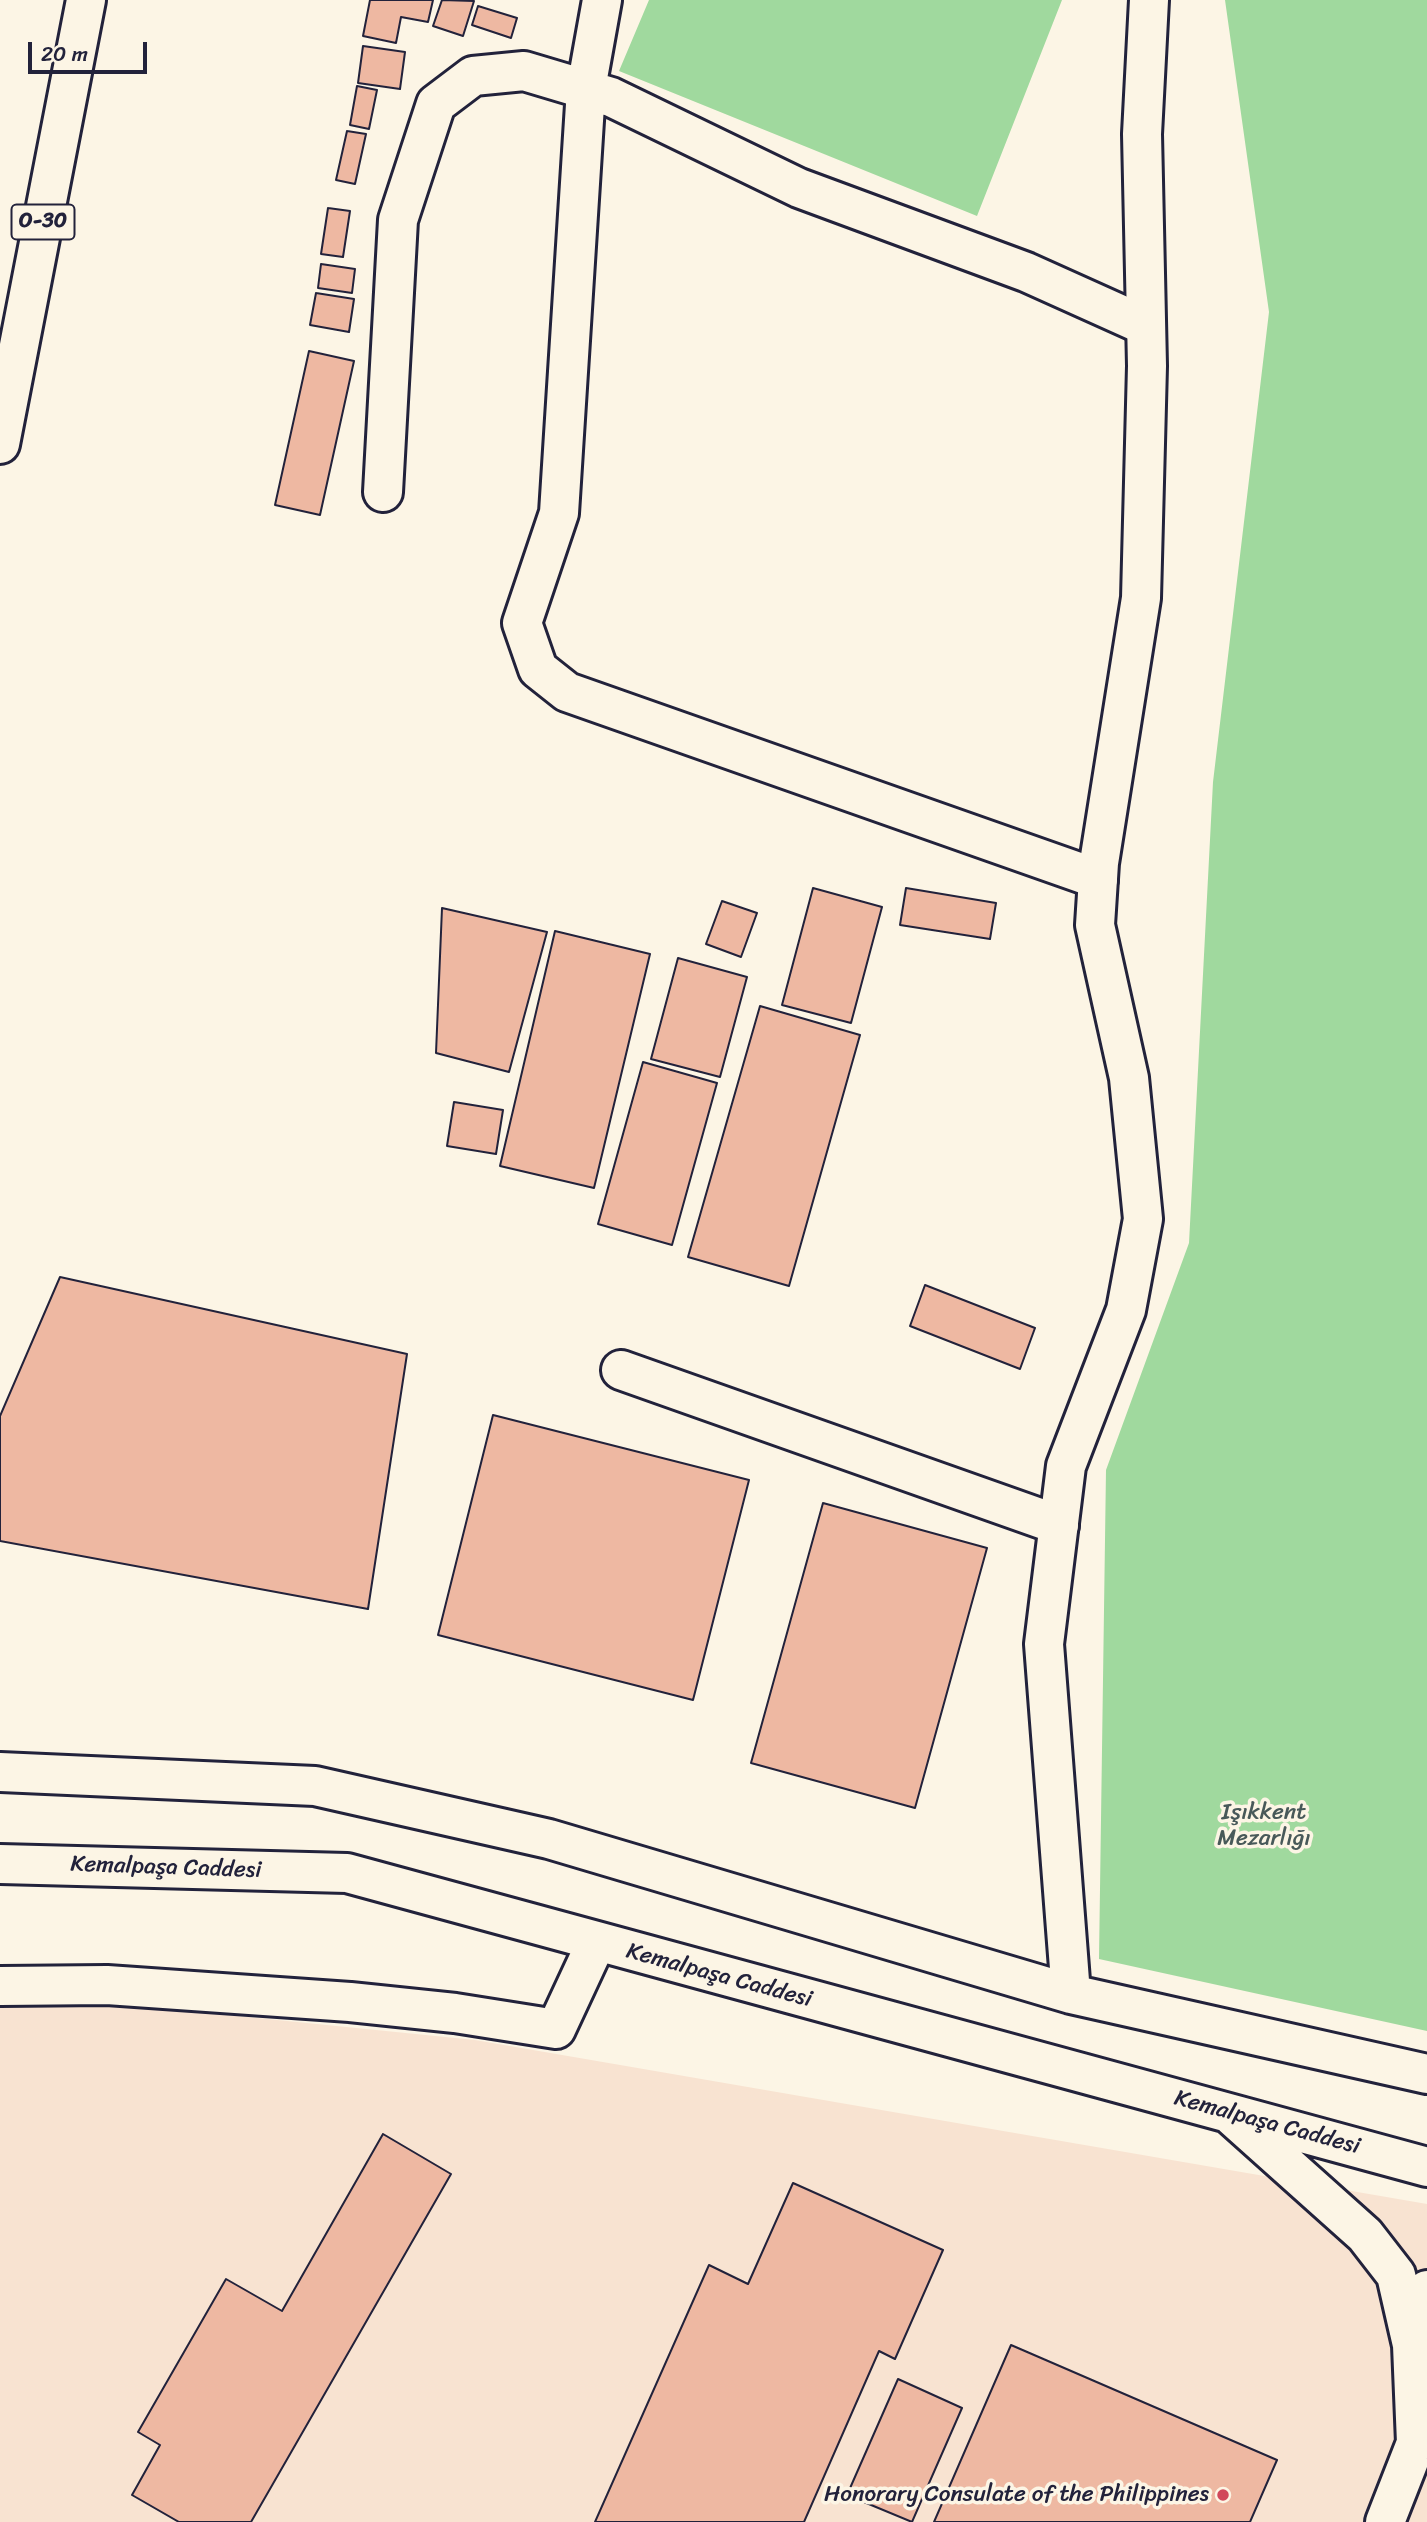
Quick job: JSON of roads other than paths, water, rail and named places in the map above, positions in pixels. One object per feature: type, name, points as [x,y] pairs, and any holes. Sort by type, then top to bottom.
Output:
[{"type":"main road","name":"O-30","points":[[0,444],[86,0]]},
{"type":"main road","points":[[602,0],[586,89],[559,513],[522,623],[538,669],[567,692],[1097,879]]},
{"type":"main road","points":[[1071,1994],[1044,1644],[1066,1466],[1126,1310],[1143,1219],[1129,1078],[1095,925],[1097,879],[1141,598],[1147,366],[1142,134],[1149,0]]},
{"type":"main road","points":[[383,492],[398,220],[436,104],[473,76],[524,71],[611,97],[799,188],[1026,272],[1146,326]]},
{"type":"main road","points":[[621,1370],[1059,1525]]},
{"type":"main road","points":[[0,1772],[315,1786],[549,1839],[1071,1994],[1427,2074]]},
{"type":"main road","name":"Kemalpaşa Caddesi","points":[[0,1864],[347,1873],[1427,2167]]},
{"type":"main road","points":[[0,1986],[107,1985],[351,2002],[455,2013],[556,2029],[596,1942]]},
{"type":"main road","points":[[1228,2112],[1365,2235],[1396,2275],[1412,2345],[1423,2427],[1385,2522]]},
{"type":"main road","points":[[1412,2345],[1427,2290]]},
{"type":"place","name":"Honorary Consulate of the Philippines","points":[[1223,2495]]},
{"type":"park label","name":"Işıkkent Mezarlığı","points":[[1264,1826]]}]
